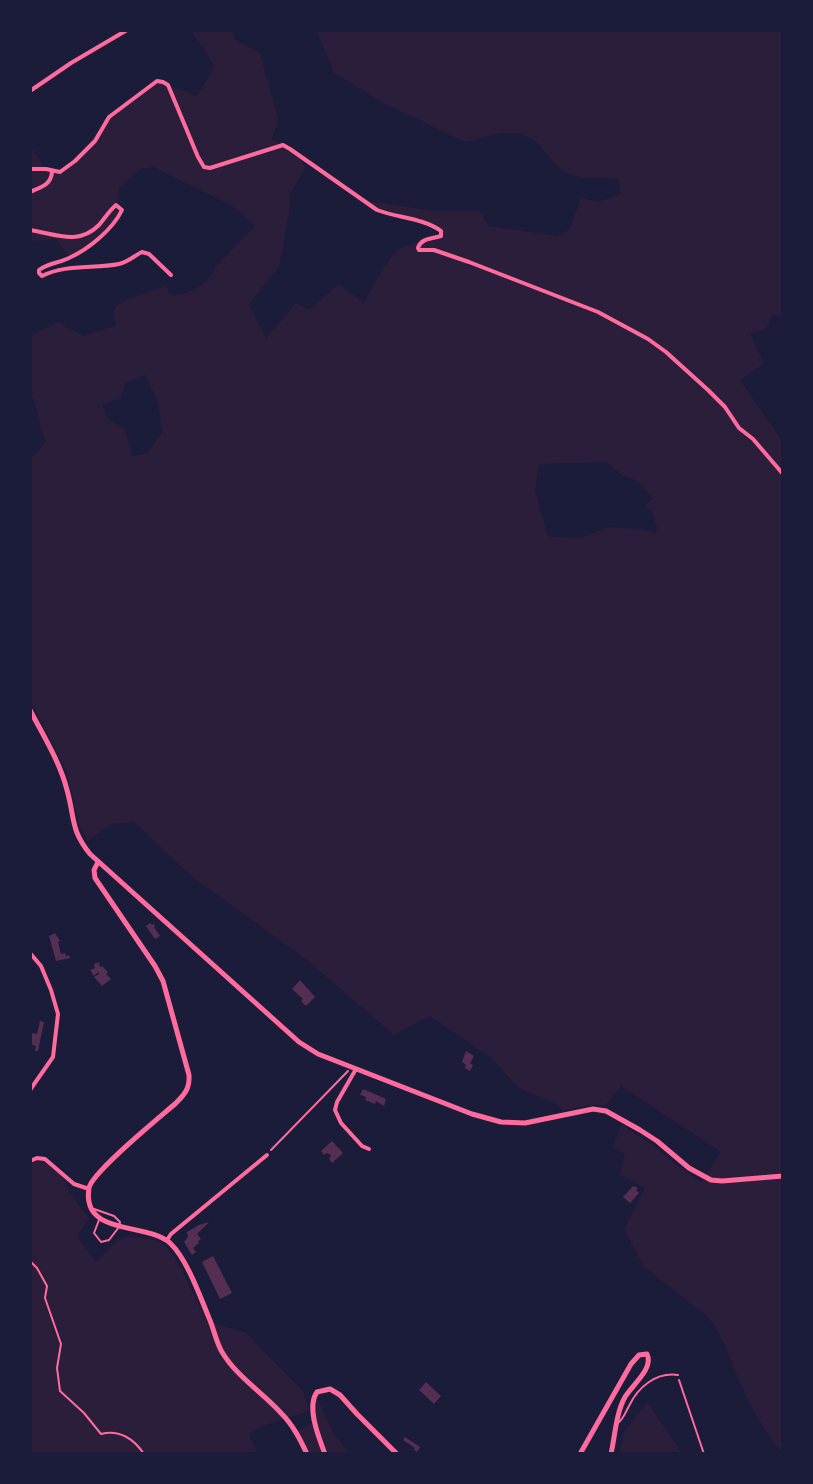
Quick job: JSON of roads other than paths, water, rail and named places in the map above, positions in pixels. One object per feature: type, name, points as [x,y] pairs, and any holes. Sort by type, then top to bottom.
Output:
[{"type":"street","points":[[30,91],[127,30]]},
{"type":"street","points":[[30,169],[60,172],[95,141],[109,117],[141,91],[157,81],[163,82],[168,85],[204,167],[210,168],[283,145],[377,210],[428,224],[441,231],[441,236],[420,243],[419,250],[434,250],[469,262],[598,312],[666,352],[725,407],[739,428],[753,439],[783,474]]},
{"type":"street","points":[[30,192],[48,183],[52,172]]},
{"type":"street","points":[[30,230],[75,238],[85,236],[116,205],[122,210],[120,215],[104,233],[70,258],[44,266],[39,273],[42,276],[57,269],[122,264],[142,252],[149,254],[171,275]]},
{"type":"street","points":[[30,710],[61,772],[68,791],[74,827],[84,847],[299,1042],[318,1054],[472,1114],[501,1122],[525,1123],[593,1109],[606,1111],[657,1141],[694,1172],[711,1180],[783,1176]]},
{"type":"street","points":[[98,862],[94,870],[95,878],[163,981],[190,1085],[176,1103],[91,1182],[89,1200],[92,1209],[99,1218],[119,1227],[152,1233],[167,1240],[177,1250],[224,1356],[289,1421],[307,1454]]},
{"type":"street","points":[[30,953],[41,966],[58,1014],[53,1057],[30,1090]]},
{"type":"street","points":[[353,1068],[335,1110],[341,1123],[362,1146],[369,1149]]},
{"type":"street","points":[[167,1240],[267,1155]]},
{"type":"street","points":[[30,1161],[45,1159],[74,1184],[89,1189]]},
{"type":"street","points":[[580,1454],[631,1364],[639,1355],[647,1354],[649,1365],[624,1399],[611,1454]]},
{"type":"street","points":[[325,1454],[312,1401],[314,1394],[325,1389],[340,1395],[397,1454]]},
{"type":"lane","points":[[92,1209],[114,1216],[120,1222],[109,1240],[101,1242],[94,1233],[99,1218]]},
{"type":"lane","points":[[617,1424],[623,1420],[630,1402],[645,1384],[667,1374],[678,1375]]}]
